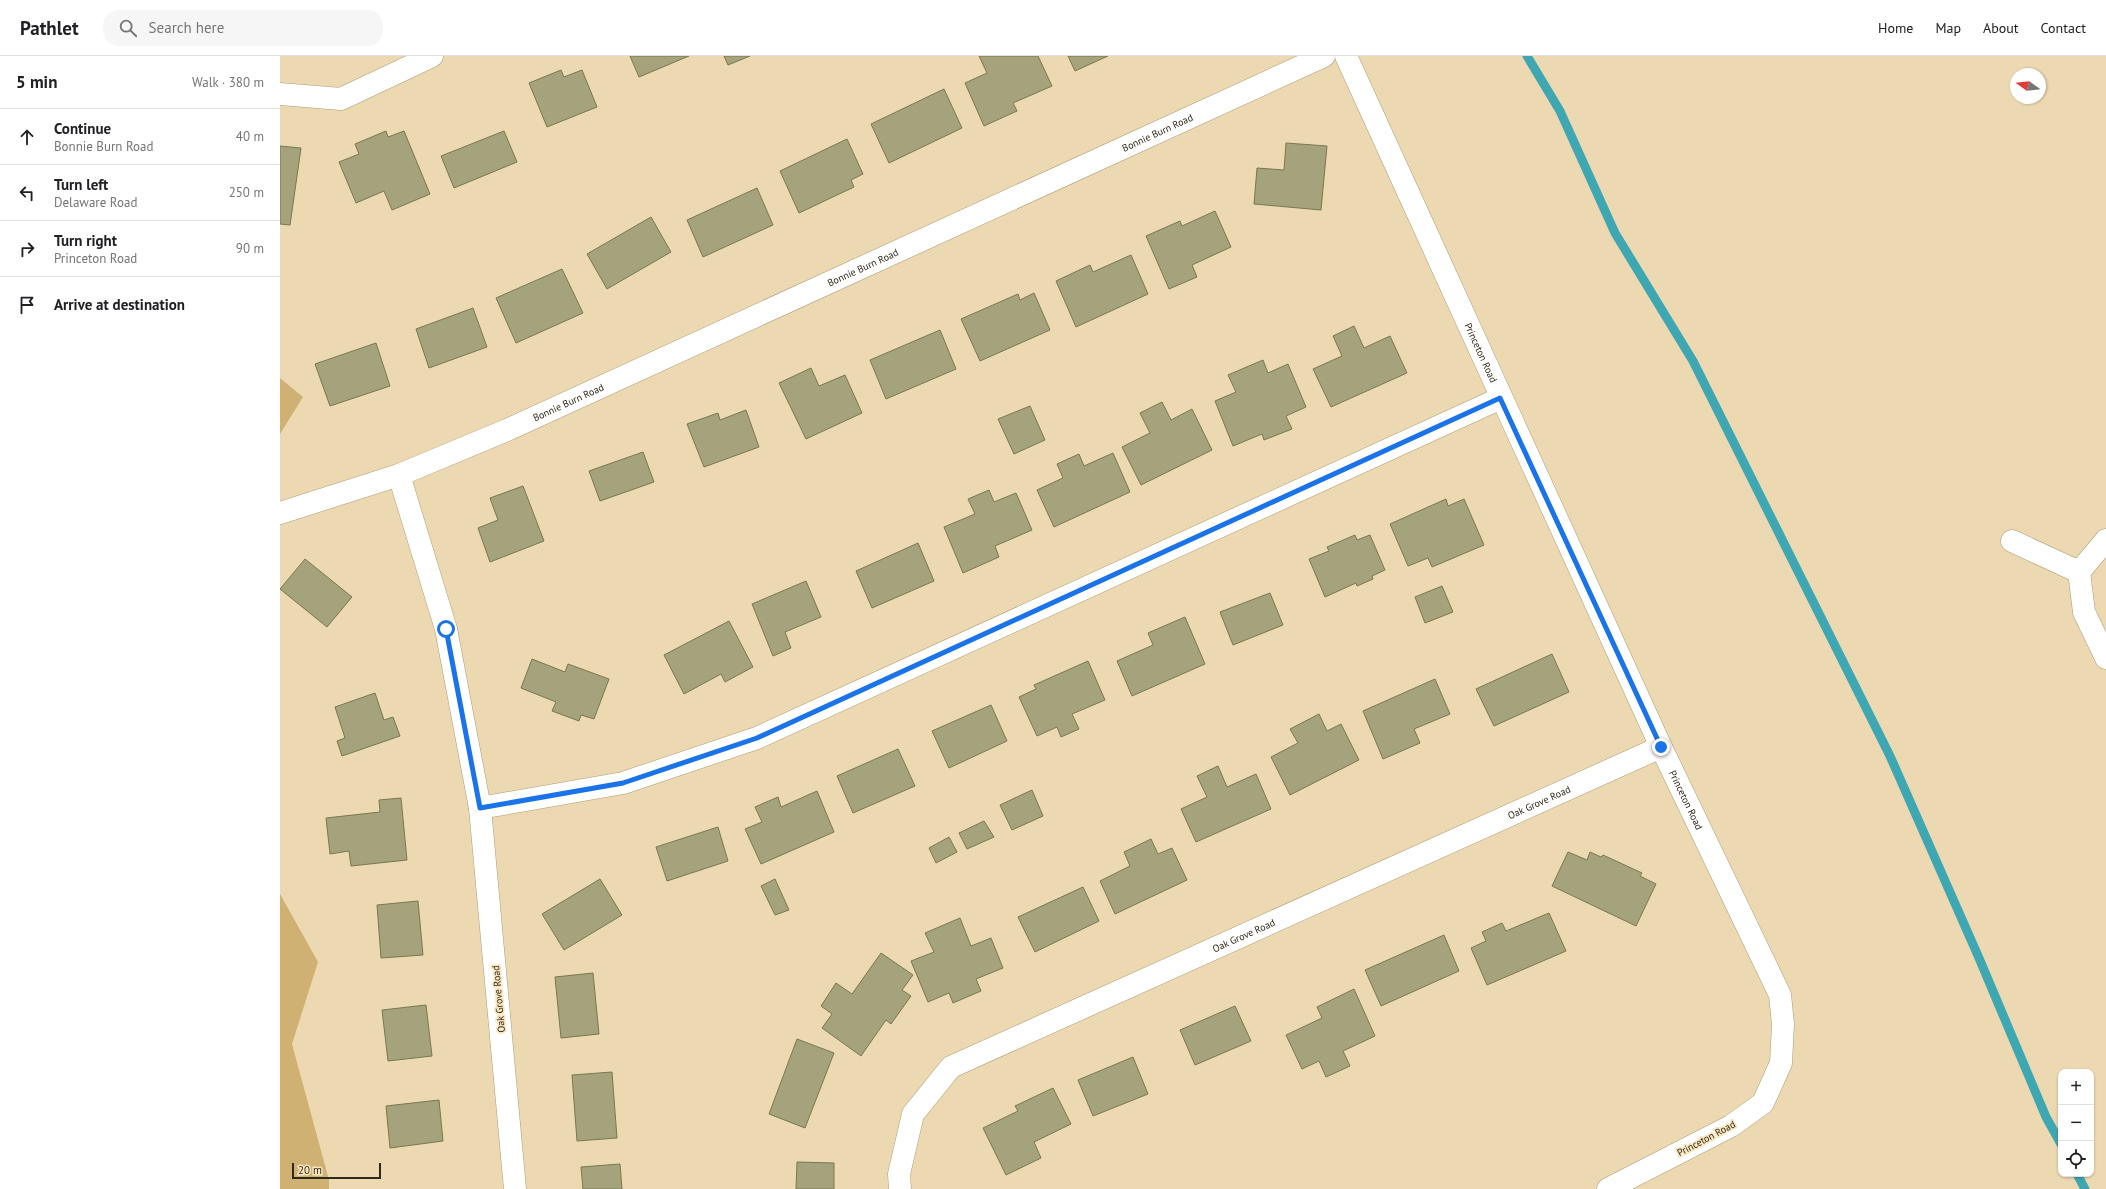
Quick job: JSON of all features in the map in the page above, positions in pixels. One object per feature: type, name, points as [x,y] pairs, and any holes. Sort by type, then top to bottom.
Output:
[{"type":"street","points":[[280,94],[341,99],[432,56]]},
{"type":"street","name":"Bonnie Burn Road","points":[[280,513],[399,475],[507,430],[1324,56]]},
{"type":"street","name":"Princeton Road","points":[[1346,56],[1500,398],[1661,747],[1780,995],[1783,1024],[1781,1063],[1763,1103],[1731,1126],[1608,1189]]},
{"type":"street","points":[[399,475],[446,629],[480,808],[623,783],[757,738],[1500,398]]},
{"type":"street","points":[[2106,540],[2079,572],[2084,612],[2106,658]]},
{"type":"street","points":[[2012,541],[2079,572]]},
{"type":"street","name":"Oak Grove Road","points":[[900,1189],[899,1174],[913,1114],[951,1067],[1661,747]]},
{"type":"street","name":"Oak Grove Road","points":[[480,808],[516,1189]]},
{"type":"shaded area","points":[[280,378],[303,397],[280,434]]},
{"type":"shaded area","points":[[280,894],[318,962],[292,1044],[329,1180],[329,1189],[280,1189]]},
{"type":"building","points":[[630,56],[689,56],[639,77]]},
{"type":"building","points":[[724,56],[750,56],[728,65]]},
{"type":"building","points":[[979,56],[1038,56],[1052,86],[1013,103],[1017,111],[984,126],[965,83],[987,73]]},
{"type":"building","points":[[1068,56],[1108,56],[1075,71]]},
{"type":"building","points":[[561,70],[564,77],[582,70],[597,107],[547,127],[529,83]]},
{"type":"building","points":[[944,89],[962,128],[889,163],[871,124]]},
{"type":"building","points":[[386,131],[388,137],[404,131],[430,194],[392,210],[384,191],[356,203],[339,162],[359,154],[355,144]]},
{"type":"building","points":[[504,131],[517,162],[454,188],[441,156]]},
{"type":"building","points":[[847,139],[863,174],[851,180],[854,187],[799,213],[780,171]]},
{"type":"building","points":[[1286,143],[1327,146],[1321,210],[1254,204],[1257,168],[1284,170]]},
{"type":"building","points":[[280,146],[301,148],[290,225],[280,224]]},
{"type":"building","points":[[757,188],[773,225],[703,257],[687,220]]},
{"type":"building","points":[[1215,211],[1231,247],[1192,265],[1197,277],[1169,289],[1146,236],[1180,221],[1182,226]]},
{"type":"building","points":[[651,217],[671,252],[607,289],[587,254]]},
{"type":"building","points":[[1131,255],[1148,294],[1076,327],[1056,281],[1090,265],[1093,272]]},
{"type":"building","points":[[562,269],[583,313],[516,343],[496,298]]},
{"type":"building","points":[[1034,293],[1050,330],[980,361],[961,319],[1018,294],[1020,300]]},
{"type":"building","points":[[473,308],[487,347],[429,368],[416,329]]},
{"type":"building","points":[[1354,326],[1364,348],[1390,336],[1407,373],[1331,407],[1313,369],[1342,356],[1333,336]]},
{"type":"building","points":[[940,330],[956,369],[886,399],[870,360]]},
{"type":"building","points":[[376,343],[390,386],[330,406],[315,364]]},
{"type":"building","points":[[1263,360],[1268,373],[1288,364],[1306,407],[1286,416],[1292,429],[1264,440],[1262,434],[1233,446],[1215,401],[1236,392],[1228,375]]},
{"type":"building","points":[[811,368],[819,386],[845,375],[862,413],[806,439],[779,383]]},
{"type":"building","points":[[1162,402],[1171,420],[1192,409],[1212,450],[1141,485],[1122,447],[1150,433],[1140,413]]},
{"type":"building","points":[[1030,406],[1045,440],[1014,454],[998,419]]},
{"type":"building","points":[[746,410],[759,447],[704,467],[687,424],[718,413],[720,420]]},
{"type":"building","points":[[643,452],[654,482],[600,501],[589,471]]},
{"type":"building","points":[[1113,453],[1130,492],[1054,527],[1037,490],[1063,478],[1057,464],[1079,454],[1084,466]]},
{"type":"building","points":[[523,486],[544,541],[490,562],[478,528],[498,520],[490,498]]},
{"type":"building","points":[[989,490],[994,502],[1016,493],[1032,530],[995,546],[999,557],[963,573],[944,527],[975,514],[968,499]]},
{"type":"building","points":[[1446,499],[1448,506],[1464,499],[1484,545],[1432,567],[1428,558],[1408,566],[1390,524]]},
{"type":"building","points":[[1355,535],[1357,540],[1370,535],[1385,570],[1372,576],[1373,579],[1357,586],[1356,583],[1325,597],[1309,559],[1329,551],[1327,547]]},
{"type":"building","points":[[918,543],[934,581],[872,608],[856,571]]},
{"type":"building","points":[[305,559],[352,597],[327,627],[280,589]]},
{"type":"building","points":[[806,581],[821,617],[785,632],[791,648],[773,656],[752,604]]},
{"type":"building","points":[[1442,586],[1453,612],[1425,623],[1415,597]]},
{"type":"building","points":[[1270,593],[1283,625],[1233,645],[1220,612]]},
{"type":"building","points":[[1185,617],[1205,664],[1132,696],[1117,661],[1153,645],[1148,633]]},
{"type":"building","points":[[729,621],[753,667],[725,682],[721,674],[684,694],[664,655]]},
{"type":"building","points":[[1552,654],[1569,692],[1494,726],[1476,689]]},
{"type":"building","points":[[532,659],[565,672],[568,664],[609,679],[594,719],[581,715],[579,721],[552,711],[556,702],[521,688]]},
{"type":"building","points":[[1088,661],[1105,700],[1072,714],[1079,729],[1061,737],[1057,727],[1037,736],[1019,697],[1036,689],[1034,685]]},
{"type":"building","points":[[1435,679],[1450,714],[1414,729],[1420,743],[1383,759],[1363,711]]},
{"type":"building","points":[[375,693],[384,720],[393,717],[400,736],[342,756],[337,741],[345,738],[335,707]]},
{"type":"building","points":[[991,705],[1007,741],[949,768],[932,731]]},
{"type":"building","points":[[1319,714],[1327,731],[1341,724],[1359,760],[1290,795],[1271,757],[1298,743],[1290,729]]},
{"type":"building","points":[[898,749],[915,786],[853,813],[837,776]]},
{"type":"building","points":[[1218,766],[1227,787],[1256,774],[1271,809],[1196,842],[1181,809],[1207,797],[1197,776]]},
{"type":"building","points":[[1032,790],[1043,816],[1012,830],[1000,805]]},
{"type":"building","points":[[817,791],[834,832],[761,864],[745,829],[762,822],[755,807],[778,797],[781,807]]},
{"type":"building","points":[[401,798],[407,860],[351,866],[349,851],[330,854],[326,818],[380,812],[379,800]]},
{"type":"building","points":[[984,821],[994,837],[967,849],[959,833]]},
{"type":"building","points":[[718,827],[728,861],[667,881],[656,847]]},
{"type":"building","points":[[949,837],[957,852],[936,863],[929,848]]},
{"type":"building","points":[[1151,839],[1158,854],[1172,848],[1187,880],[1115,914],[1100,881],[1130,866],[1124,852]]},
{"type":"building","points":[[1568,852],[1587,860],[1590,852],[1601,857],[1603,855],[1642,873],[1640,876],[1656,884],[1636,926],[1552,886]]},
{"type":"building","points":[[600,879],[622,915],[564,950],[542,914]]},
{"type":"building","points":[[775,879],[789,910],[775,915],[761,886]]},
{"type":"building","points":[[1083,887],[1099,921],[1035,952],[1018,917]]},
{"type":"building","points":[[418,901],[423,955],[381,958],[377,905]]},
{"type":"building","points":[[1549,913],[1566,951],[1487,985],[1471,948],[1486,941],[1482,932],[1502,923],[1506,931]]},
{"type":"building","points":[[960,918],[971,946],[991,938],[1003,968],[976,979],[981,991],[953,1003],[949,993],[928,1002],[911,961],[934,952],[925,933]]},
{"type":"building","points":[[1444,935],[1459,971],[1381,1006],[1365,970]]},
{"type":"building","points":[[881,953],[913,975],[902,990],[911,996],[891,1024],[886,1020],[861,1056],[822,1028],[832,1014],[821,1006],[836,983],[852,994]]},
{"type":"building","points":[[593,973],[599,1034],[561,1038],[555,977]]},
{"type":"building","points":[[1354,989],[1375,1036],[1343,1051],[1350,1066],[1326,1077],[1319,1061],[1302,1069],[1286,1035],[1322,1018],[1317,1007]]},
{"type":"building","points":[[426,1005],[432,1056],[388,1061],[382,1010]]},
{"type":"building","points":[[1235,1006],[1251,1041],[1195,1065],[1180,1030]]},
{"type":"building","points":[[797,1039],[834,1053],[805,1128],[769,1114]]},
{"type":"building","points":[[1133,1057],[1148,1094],[1093,1116],[1078,1080]]},
{"type":"building","points":[[612,1072],[617,1138],[577,1141],[572,1075]]},
{"type":"building","points":[[1053,1088],[1071,1124],[1034,1142],[1041,1158],[1006,1175],[983,1128],[1018,1111],[1015,1106]]},
{"type":"building","points":[[439,1100],[443,1141],[390,1148],[386,1106]]},
{"type":"building","points":[[797,1162],[834,1163],[834,1189],[796,1189]]},
{"type":"building","points":[[620,1164],[622,1189],[583,1189],[581,1167]]},
{"type":"waterway","points":[[1527,56],[1560,111],[1615,233],[1693,361],[1890,756],[1979,958],[2046,1117],[2059,1141]]},
{"type":"waterway","points":[[2079,1177],[2085,1189]]},
{"type":"route","points":[[446,629],[480,808],[623,783],[757,738],[1500,398],[1661,747]]}]
